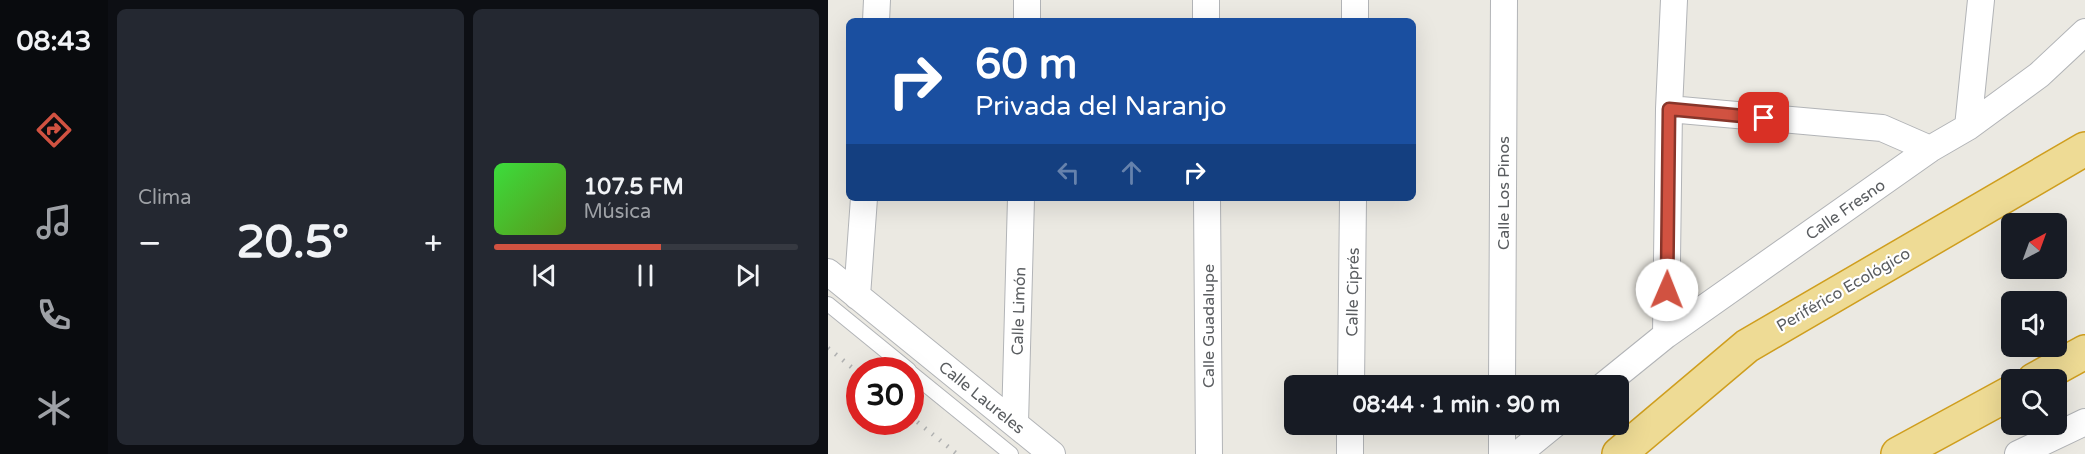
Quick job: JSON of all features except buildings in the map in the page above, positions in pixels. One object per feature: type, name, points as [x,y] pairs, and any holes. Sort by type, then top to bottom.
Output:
[{"type":"highway","name":"Periférico Ecológico","points":[[1619,454],[1747,346],[2085,149]]},
{"type":"highway","points":[[2054,369],[2085,352]]},
{"type":"highway","points":[[1898,454],[2001,398]]},
{"type":"street","points":[[876,18],[877,0]]},
{"type":"street","points":[[1027,18],[1028,0]]},
{"type":"street","points":[[1206,0],[1206,18]]},
{"type":"street","points":[[1355,0],[1355,18]]},
{"type":"street","name":"Calle Los Pinos","points":[[1502,375],[1504,0]]},
{"type":"street","points":[[1666,335],[1669,109],[1674,0]]},
{"type":"street","points":[[1968,127],[1981,0]]},
{"type":"street","name":"Calle Fresno","points":[[1617,375],[1666,335],[1930,148],[1968,127],[2039,75],[2085,32]]},
{"type":"street","points":[[1669,109],[1882,128],[1930,148]]},
{"type":"street","points":[[857,296],[864,201]]},
{"type":"street","name":"Calle Limón","points":[[1015,423],[1022,201]]},
{"type":"street","name":"Calle Guadalupe","points":[[1207,201],[1209,454]]},
{"type":"street","name":"Calle Ciprés","points":[[1351,375],[1353,201]]},
{"type":"street","name":"Calle Laureles","points":[[828,272],[1052,454]]},
{"type":"street","points":[[2018,454],[2053,446],[2085,422]]},
{"type":"street","points":[[1350,435],[1350,454]]},
{"type":"street","points":[[1502,435],[1502,454]]},
{"type":"street","points":[[1518,454],[1541,435]]},
{"type":"lane","points":[[828,287],[1032,454]]},
{"type":"lane","points":[[828,304],[893,357]]},
{"type":"lane","points":[[924,383],[1011,454]]},
{"type":"railway","points":[[828,348],[846,363]]},
{"type":"railway","points":[[924,427],[957,454]]},
{"type":"route","points":[[1667,290],[1669,109],[1764,118]]}]
